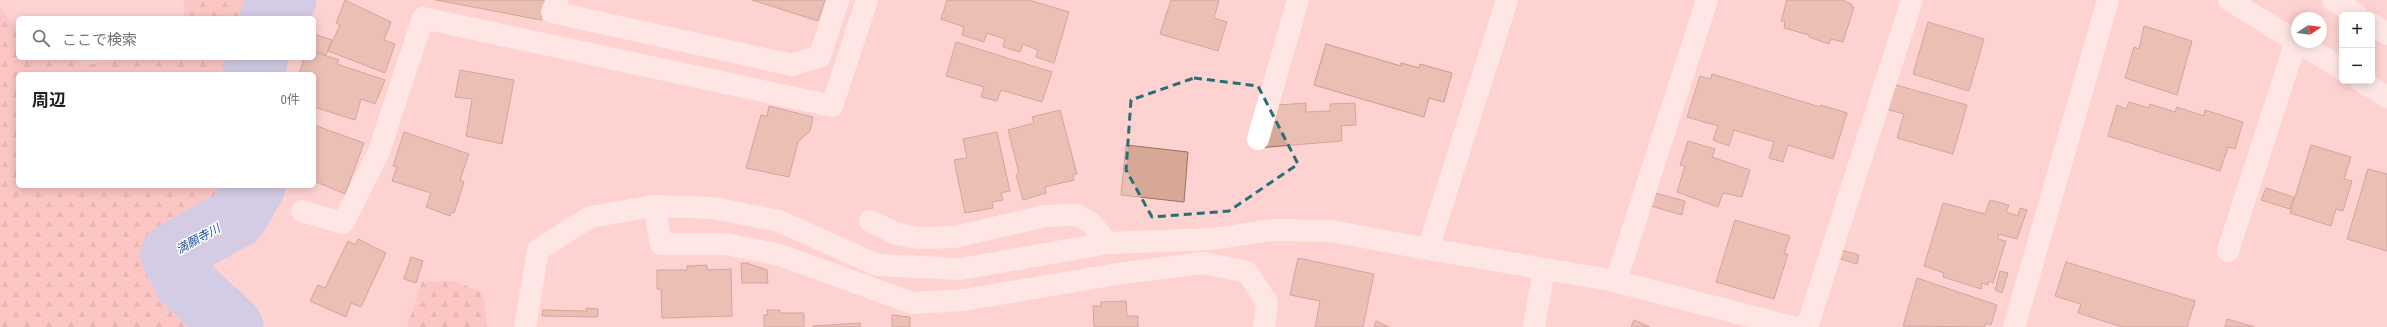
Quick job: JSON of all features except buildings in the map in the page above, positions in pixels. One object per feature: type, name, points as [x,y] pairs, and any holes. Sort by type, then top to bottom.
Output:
[{"type":"street","points":[[557,0],[552,12],[792,65],[820,56],[838,0]]},
{"type":"street","points":[[302,211],[343,223],[378,154],[423,18],[832,106],[868,0]]},
{"type":"street","points":[[1258,139],[1298,0]]},
{"type":"street","points":[[1428,250],[1507,0]]},
{"type":"street","points":[[1616,281],[1707,0]]},
{"type":"street","points":[[1807,327],[1912,0]]},
{"type":"street","points":[[2014,327],[2108,0]]},
{"type":"street","points":[[2229,0],[2291,38]]},
{"type":"street","points":[[2333,0],[2352,12]]},
{"type":"street","points":[[2375,26],[2387,34]]},
{"type":"street","points":[[2228,251],[2295,48]]},
{"type":"street","points":[[2307,48],[2339,67]]},
{"type":"street","points":[[2366,84],[2387,97]]},
{"type":"street","points":[[654,206],[661,244],[726,244],[780,255],[912,303],[964,300],[1122,272],[1203,263],[1247,272],[1267,302],[1264,327]]},
{"type":"street","points":[[525,327],[538,250],[590,217],[654,206],[714,208],[779,221],[877,265],[961,269],[1108,243],[1213,239],[1271,230],[1331,230],[1428,250],[1616,281],[1742,321],[1792,327]]},
{"type":"street","points":[[870,221],[897,234],[919,238],[955,237],[1045,216],[1078,214],[1091,223],[1108,243]]},
{"type":"street","points":[[1534,327],[1544,269]]},
{"type":"highlighted area","points":[[1194,78],[1258,86],[1298,164],[1229,211],[1152,217],[1126,170],[1131,100]]},
{"type":"green space","points":[[184,0],[255,0],[251,16],[184,16]]},
{"type":"green space","points":[[0,8],[16,28],[16,60],[75,60],[85,65],[117,60],[240,60],[236,72],[16,72],[16,188],[217,188],[217,192],[151,283],[205,327],[0,327]]},
{"type":"green space","points":[[455,281],[483,293],[487,327],[407,327],[422,282]]},
{"type":"waterway","name":"満願寺川","points":[[272,16],[286,0]]},
{"type":"waterway","name":"満願寺川","points":[[254,72],[257,60]]},
{"type":"waterway","name":"満願寺川","points":[[233,327],[184,281],[171,254],[237,217],[254,188]]}]
